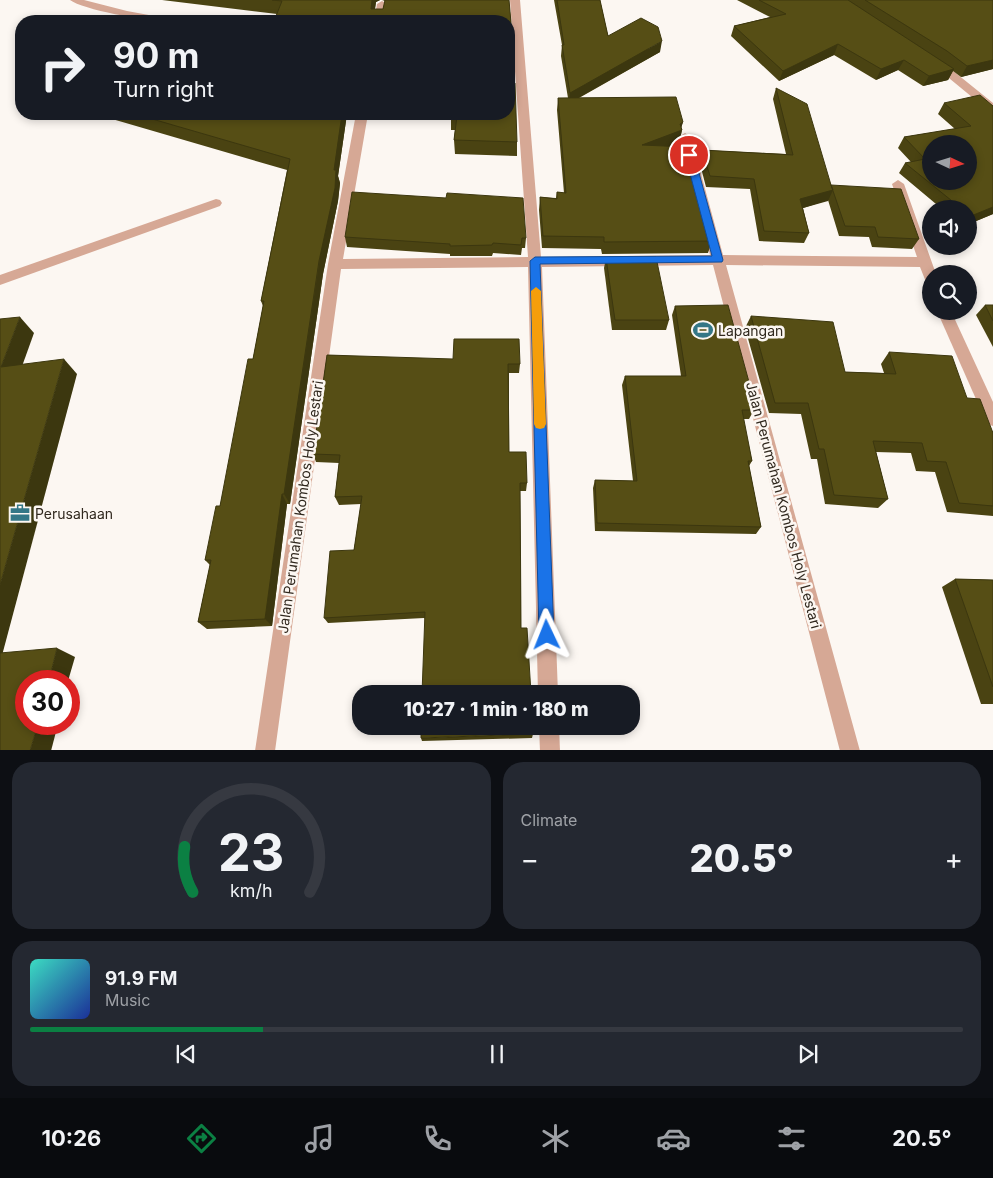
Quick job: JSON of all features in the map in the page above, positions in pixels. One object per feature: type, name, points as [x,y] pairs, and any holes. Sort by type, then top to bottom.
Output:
[{"type":"street","points":[[515,0],[535,261],[548,685]]},
{"type":"street","points":[[380,15],[382,4]]},
{"type":"street","points":[[924,57],[948,72],[993,109]]},
{"type":"street","name":"Jalan Perumahan Kombos Holy Lestari","points":[[265,750],[334,264],[361,120]]},
{"type":"street","name":"Jalan Perumahan Kombos Holy Lestari","points":[[685,137],[850,750]]},
{"type":"street","points":[[898,184],[927,265]]},
{"type":"street","points":[[334,264],[718,260],[882,260],[926,262]]},
{"type":"street","points":[[948,320],[993,420]]},
{"type":"street","points":[[550,735],[550,750]]},
{"type":"lane","points":[[74,0],[132,15]]},
{"type":"lane","points":[[0,280],[216,203]]},
{"type":"building","points":[[272,0],[372,0],[371,9],[383,9],[385,0],[509,0],[510,15],[276,15],[282,1]]},
{"type":"building","points":[[557,0],[600,0],[608,36],[641,18],[658,27],[662,41],[570,93]]},
{"type":"building","points":[[759,0],[848,0],[954,69],[929,76],[904,60],[881,69],[838,44],[783,71],[734,26],[786,14]]},
{"type":"building","points":[[865,0],[993,0],[993,60],[967,66],[947,51]]},
{"type":"building","points":[[515,83],[517,142],[454,140],[456,120],[515,120]]},
{"type":"building","points":[[776,88],[807,104],[831,185],[901,189],[919,239],[878,237],[875,227],[845,226],[833,190],[800,199],[809,233],[764,231],[754,179],[710,176],[702,150],[793,155]]},
{"type":"building","points":[[980,95],[993,106],[993,207],[977,214],[977,200],[951,200],[938,190],[978,190],[978,135],[922,135],[922,156],[904,137],[971,126],[944,103]]},
{"type":"building","points":[[676,97],[683,122],[680,124],[682,130],[642,145],[686,147],[712,241],[604,242],[604,237],[543,236],[540,197],[557,199],[557,192],[566,193],[558,98]]},
{"type":"building","points":[[156,120],[341,120],[334,170],[336,170],[335,188],[319,261],[284,494],[282,494],[265,619],[198,622],[211,560],[205,560],[216,506],[220,506],[248,359],[253,359],[264,301],[261,301],[290,159]]},
{"type":"building","points":[[922,160],[922,177],[905,163]]},
{"type":"building","points":[[352,192],[446,198],[447,193],[523,198],[526,238],[522,238],[521,245],[493,243],[492,245],[450,246],[450,244],[345,237]]},
{"type":"building","points":[[656,257],[669,320],[615,320],[606,258]]},
{"type":"building","points":[[728,305],[755,404],[752,404],[754,410],[742,410],[752,461],[748,461],[761,527],[597,523],[595,480],[637,481],[625,376],[686,376],[675,306]]},
{"type":"building","points":[[985,305],[993,305],[993,321]]},
{"type":"building","points":[[751,316],[833,322],[845,372],[896,374],[889,352],[952,356],[967,398],[980,399],[993,433],[993,506],[959,503],[946,462],[927,461],[922,443],[873,441],[888,499],[834,495],[824,449],[819,449],[808,403],[775,403]]},
{"type":"building","points":[[20,317],[1,367],[64,359],[0,585],[0,319]]},
{"type":"building","points":[[454,339],[519,339],[520,364],[508,364],[509,452],[526,452],[527,483],[520,483],[521,628],[527,628],[530,685],[422,685],[425,612],[324,618],[330,551],[354,550],[362,496],[335,497],[340,455],[313,454],[327,355],[453,359]]},
{"type":"building","points":[[955,579],[993,580],[993,687]]},
{"type":"building","points":[[57,648],[52,670],[15,670],[15,735],[35,735],[30,750],[0,750],[0,653]]},
{"type":"building","points":[[421,735],[505,735],[421,738]]},
{"type":"slow traffic","points":[[536,291],[540,424]]},
{"type":"place","name":"Lapangan","points":[[703,330]]},
{"type":"place","name":"Perusahaan","points":[[20,513]]},
{"type":"route","points":[[547,635],[535,261],[718,260],[689,155]]}]
